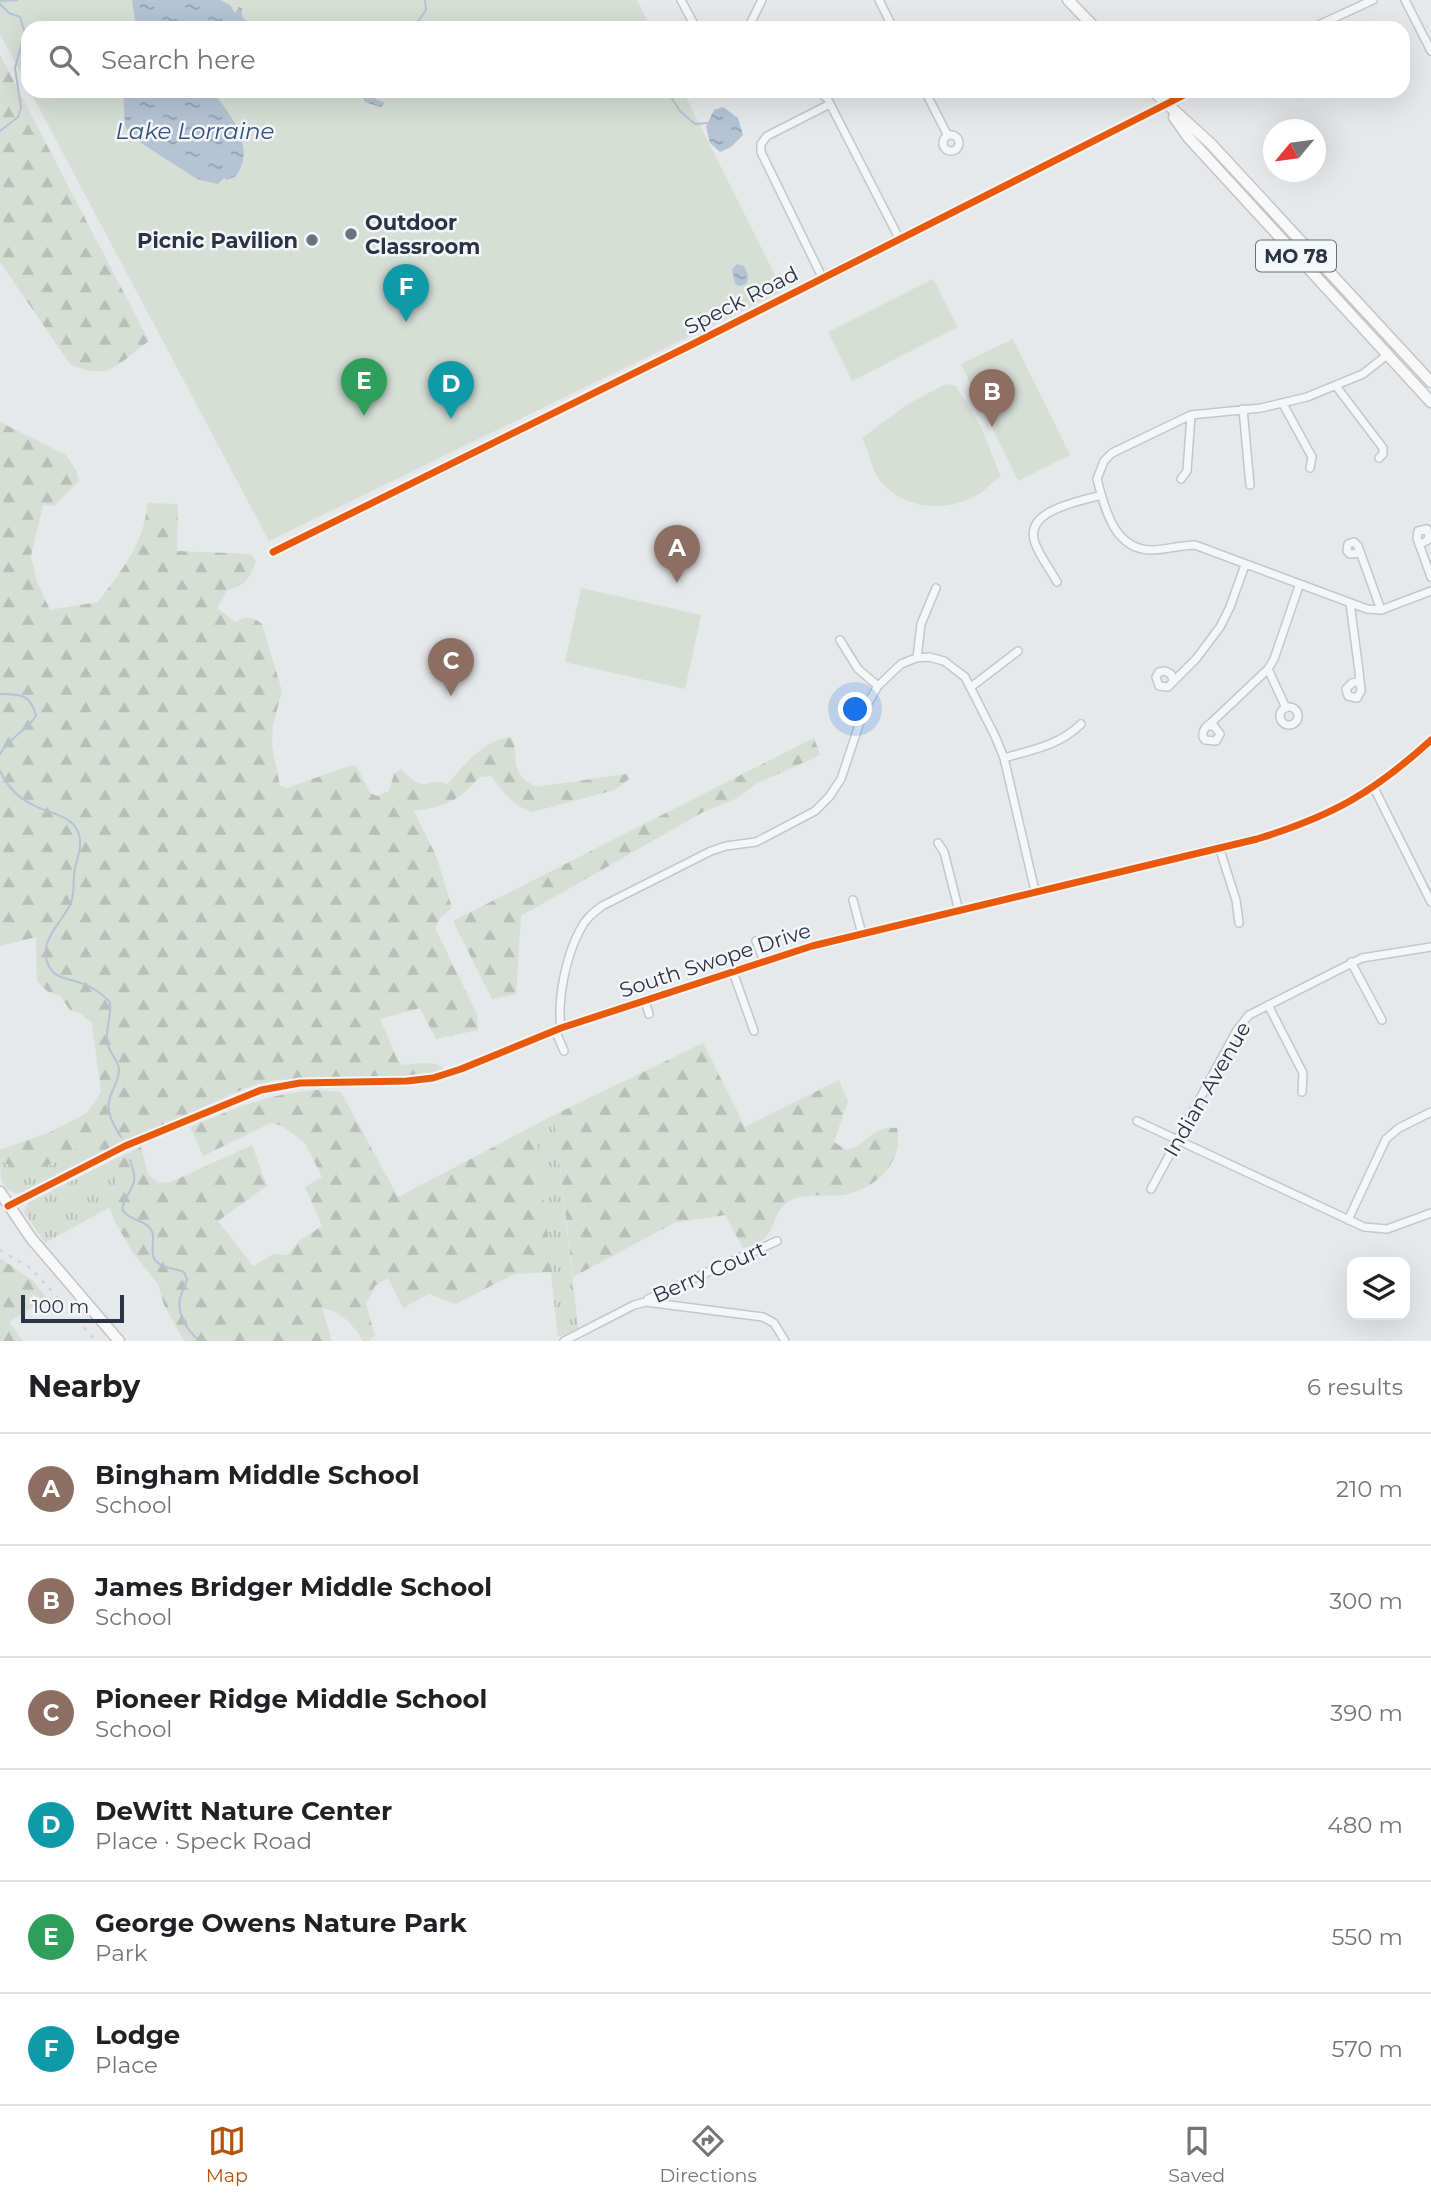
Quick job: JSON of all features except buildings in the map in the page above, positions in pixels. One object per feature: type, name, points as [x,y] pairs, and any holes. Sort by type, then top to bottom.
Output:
[{"type":"main road","points":[[1068,0],[1088,21]]},
{"type":"main road","name":"MO 78","points":[[1160,98],[1212,144],[1431,382]]},
{"type":"main road","name":"MO 78","points":[[1166,105],[1188,137],[1431,402]]},
{"type":"main road","points":[[0,1192],[31,1238],[118,1341]]},
{"type":"street","points":[[681,0],[692,21]]},
{"type":"street","points":[[752,21],[762,0]]},
{"type":"street","points":[[879,0],[890,21]]},
{"type":"street","points":[[1327,21],[1373,0]]},
{"type":"street","points":[[1405,0],[1431,51]]},
{"type":"street","points":[[824,98],[900,240]]},
{"type":"street","points":[[929,98],[948,136]]},
{"type":"street","name":"Speck Road","points":[[273,552],[1179,98]]},
{"type":"street","points":[[822,277],[761,152],[761,144],[766,136],[830,104]]},
{"type":"street","points":[[1387,355],[1363,374],[1283,404],[1191,415],[1112,453],[1104,461],[1097,478],[1117,534],[1132,547],[1154,550],[1195,545],[1299,586],[1367,609],[1381,610],[1431,591]]},
{"type":"street","points":[[1336,386],[1383,448],[1383,454],[1379,458]]},
{"type":"street","points":[[1283,404],[1312,457],[1310,468]]},
{"type":"street","points":[[1242,409],[1250,485]]},
{"type":"street","points":[[1181,479],[1187,471],[1191,415]]},
{"type":"street","points":[[1058,582],[1036,544],[1033,534],[1035,525],[1045,514],[1101,495]]},
{"type":"street","points":[[1419,545],[1431,577]]},
{"type":"street","points":[[1360,553],[1381,610]]},
{"type":"street","points":[[1173,681],[1196,659],[1220,627],[1245,565]]},
{"type":"street","points":[[1207,726],[1268,669],[1284,633],[1299,586]]},
{"type":"street","points":[[917,658],[921,624],[936,589]]},
{"type":"street","points":[[1350,603],[1360,681]]},
{"type":"street","points":[[840,640],[858,670],[878,686]]},
{"type":"street","points":[[971,687],[1018,651]]},
{"type":"street","points":[[564,1051],[558,1029],[558,1008],[566,970],[579,931],[588,917],[602,906],[712,851],[756,842],[816,811],[841,779],[864,710],[878,686],[901,664],[917,658],[929,657],[944,662],[965,677],[971,687],[1004,758],[1035,891]]},
{"type":"street","points":[[1268,669],[1286,708]]},
{"type":"street","points":[[1004,758],[1056,743],[1081,724]]},
{"type":"street","name":"South Swope Drive","points":[[8,1206],[125,1146],[261,1090],[300,1083],[433,1078],[558,1029],[764,961],[862,934],[1300,826],[1338,809],[1374,788],[1431,740]]},
{"type":"street","points":[[1374,788],[1431,902]]},
{"type":"street","points":[[938,844],[944,852],[959,911]]},
{"type":"street","points":[[1219,847],[1236,900],[1239,923]]},
{"type":"street","points":[[853,900],[862,934]]},
{"type":"street","points":[[756,941],[764,961]]},
{"type":"street","name":"Indian Avenue","points":[[1151,1189],[1237,1030],[1249,1015],[1352,962],[1374,954],[1431,947]]},
{"type":"street","points":[[1352,962],[1382,1020]]},
{"type":"street","points":[[733,972],[754,1031]]},
{"type":"street","points":[[645,1001],[649,1014]]},
{"type":"street","points":[[1268,1005],[1303,1073],[1302,1093]]},
{"type":"street","points":[[1348,1220],[1386,1139],[1412,1120],[1431,1112]]},
{"type":"street","points":[[1137,1121],[1364,1227],[1378,1230],[1404,1224],[1431,1213]]},
{"type":"street","name":"Berry Court","points":[[564,1341],[776,1241]]},
{"type":"street","points":[[641,1303],[655,1301],[763,1317],[774,1323],[785,1341]]},
{"type":"green space","points":[[0,0],[637,0],[648,21],[21,21],[21,73],[0,34]]},
{"type":"green space","points":[[0,55],[149,341],[120,363],[104,371],[83,369],[70,364],[0,262]]},
{"type":"green space","points":[[34,98],[686,98],[783,291],[269,541]]},
{"type":"green space","points":[[933,279],[958,327],[852,381],[828,332]]},
{"type":"green space","points":[[1013,339],[1070,455],[1018,481],[961,364]]},
{"type":"green space","points":[[946,384],[956,386],[980,425],[1001,477],[967,500],[942,506],[916,504],[892,492],[882,483],[875,473],[862,438],[906,405]]},
{"type":"green space","points":[[0,422],[66,455],[76,470],[79,481],[54,506],[43,505],[31,556],[37,582],[50,610],[98,602],[123,568],[137,543],[146,517],[147,503],[178,504],[177,551],[251,554],[256,561],[249,576],[239,586],[228,590],[217,608],[235,622],[249,618],[262,624],[282,691],[273,725],[272,745],[280,786],[287,788],[352,765],[357,767],[370,793],[377,796],[389,791],[394,774],[401,769],[421,784],[448,784],[482,749],[510,737],[520,774],[536,787],[627,774],[629,779],[615,790],[531,812],[513,801],[491,776],[480,777],[451,802],[414,811],[437,858],[452,908],[440,918],[435,928],[477,1014],[478,1030],[436,1039],[420,1008],[380,1019],[402,1065],[431,1064],[447,1071],[404,1077],[275,1080],[248,1087],[96,1155],[94,1136],[60,1159],[35,1170],[11,1167],[0,1158],[0,1150],[50,1132],[87,1113],[101,1092],[92,1023],[81,1014],[70,1010],[60,996],[47,991],[37,981],[36,937],[0,946]]},
{"type":"green space","points":[[581,588],[701,615],[685,689],[565,662]]},
{"type":"green space","points":[[814,738],[820,755],[758,783],[735,799],[705,811],[521,916],[516,994],[492,999],[453,921]]},
{"type":"green space","points":[[703,1043],[745,1127],[839,1080],[848,1101],[834,1142],[847,1150],[860,1145],[880,1130],[897,1128],[897,1151],[893,1161],[879,1178],[859,1190],[848,1194],[803,1197],[790,1201],[778,1213],[769,1233],[755,1245],[743,1248],[725,1215],[674,1223],[573,1277],[554,1115]]},
{"type":"green space","points":[[317,1090],[341,1092],[398,1197],[535,1125],[552,1272],[514,1274],[456,1304],[429,1294],[403,1308],[388,1278],[375,1286],[366,1304],[375,1336],[368,1341],[363,1341],[351,1324],[341,1316],[322,1308],[332,1341],[184,1341],[164,1305],[158,1284],[133,1253],[115,1222],[108,1202],[117,1181],[115,1159],[141,1147],[148,1175],[159,1183],[171,1182],[252,1145],[267,1186],[218,1221],[253,1266],[274,1254],[288,1255],[299,1241],[322,1226],[305,1187],[322,1177],[305,1143],[282,1126],[271,1123],[203,1156],[190,1127],[267,1098]]},
{"type":"green space","points":[[554,1115],[578,1328],[558,1337],[535,1125]]},
{"type":"green space","points":[[94,1136],[96,1155],[20,1193],[8,1190],[2,1182],[0,1158],[7,1166],[51,1165]]},
{"type":"green space","points":[[115,1159],[118,1176],[108,1202],[110,1207],[45,1243],[24,1212],[28,1203]]},
{"type":"green space","points":[[0,1258],[33,1281],[47,1298],[9,1322],[23,1341],[0,1341]]},
{"type":"water","points":[[132,0],[220,0],[230,5],[235,13],[239,7],[242,9],[242,16],[246,21],[135,21]]},
{"type":"water","name":"Lake Lorraine","points":[[123,98],[217,98],[239,131],[244,153],[242,165],[236,176],[227,180],[224,178],[218,184],[197,179],[130,136],[125,125]]},
{"type":"water","points":[[363,98],[376,98],[385,103],[381,107],[365,102]]},
{"type":"water","points":[[723,107],[738,118],[743,135],[731,147],[720,152],[710,143],[706,127],[714,110]]},
{"type":"water","points":[[737,264],[744,266],[748,275],[747,283],[741,286],[735,284],[732,269]]},
{"type":"waterway","points":[[0,1],[17,0]]},
{"type":"waterway","points":[[418,21],[426,10],[425,0]]},
{"type":"waterway","points":[[0,4],[9,13],[20,17],[21,21]]},
{"type":"waterway","points":[[0,131],[18,117],[21,108],[15,68],[21,47]]},
{"type":"waterway","points":[[672,98],[680,111],[695,124],[708,123]]},
{"type":"waterway","points":[[0,694],[13,694],[28,699],[36,716],[0,754]]},
{"type":"waterway","points":[[0,771],[22,799],[65,818],[78,832],[80,846],[72,900],[50,937],[45,954],[47,963],[56,975],[90,987],[110,1002],[107,1039],[119,1070],[108,1106],[121,1137]]},
{"type":"waterway","points":[[130,1160],[134,1182],[122,1209],[152,1231],[153,1255],[158,1263],[184,1272],[187,1279],[181,1295],[181,1314],[187,1327],[200,1341]]},
{"type":"railway","points":[[0,1250],[32,1269],[96,1341]]},
{"type":"cycle path","points":[[273,552],[689,346],[1178,98]]},
{"type":"cycle path","points":[[8,1206],[125,1146],[261,1090],[300,1083],[433,1078],[561,1028],[812,946],[1257,839],[1308,821],[1350,801],[1390,775],[1431,740]]},
{"type":"place","name":"Outdoor Classroom","points":[[351,234]]},
{"type":"place","name":"Picnic Pavilion","points":[[312,240]]},
{"type":"place","name":"Lodge","points":[[406,322]]},
{"type":"place","name":"George Owens Nature Park","points":[[364,416]]},
{"type":"place","name":"DeWitt Nature Center","points":[[451,419]]},
{"type":"place","name":"James Bridger Middle School","points":[[992,427]]},
{"type":"place","name":"Bingham Middle School","points":[[677,583]]},
{"type":"place","name":"Pioneer Ridge Middle School","points":[[451,696]]}]
